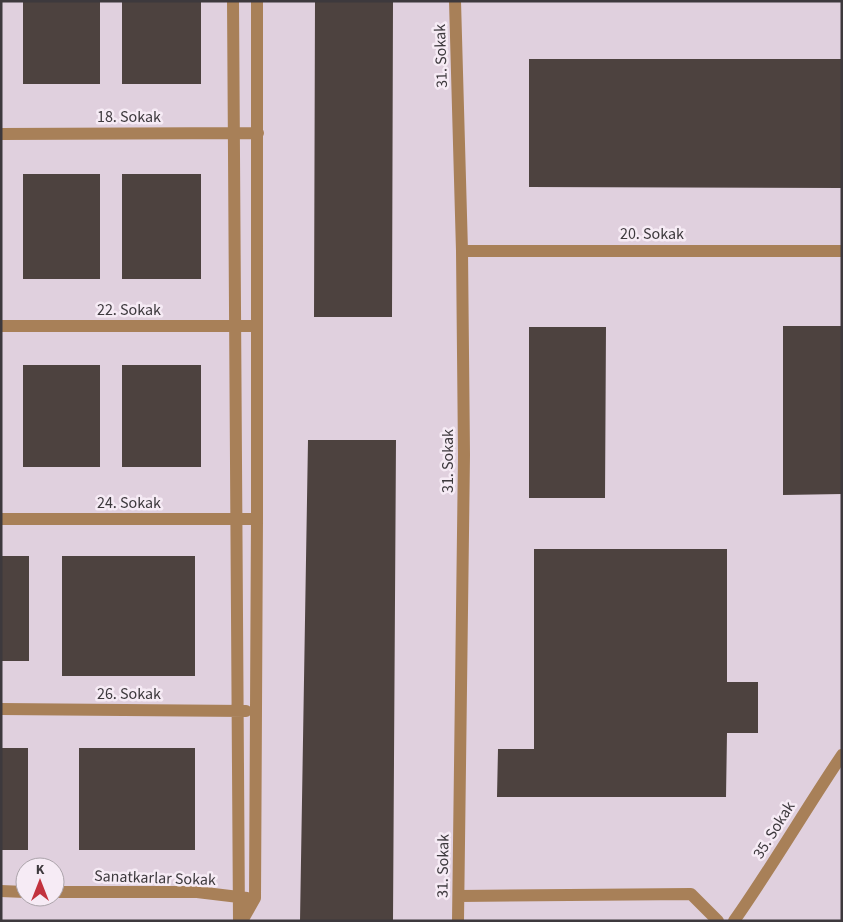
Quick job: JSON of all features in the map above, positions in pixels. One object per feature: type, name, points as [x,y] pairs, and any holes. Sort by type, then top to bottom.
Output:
[{"type":"street","points":[[232,1],[240,921]]},
{"type":"street","points":[[240,921],[255,898],[258,132],[256,1]]},
{"type":"street","name":"31. Sokak","points":[[455,1],[462,251],[464,455],[458,921]]},
{"type":"street","name":"18. Sokak","points":[[1,134],[258,132]]},
{"type":"street","name":"20. Sokak","points":[[462,251],[842,250]]},
{"type":"street","name":"22. Sokak","points":[[1,326],[257,326]]},
{"type":"street","name":"24. Sokak","points":[[1,519],[257,519]]},
{"type":"street","name":"26. Sokak","points":[[1,709],[256,711]]},
{"type":"street","name":"35. Sokak","points":[[734,921],[760,884],[803,813],[842,755]]},
{"type":"street","points":[[1,891],[15,892]]},
{"type":"street","name":"Sanatkarlar Sokak","points":[[65,892],[197,892],[239,898],[255,898]]},
{"type":"street","points":[[459,896],[691,894],[718,921]]},
{"type":"shaded area","points":[[1,1],[842,1],[842,921],[1,921]]},
{"type":"building","points":[[23,1],[100,1],[100,84],[23,84]]},
{"type":"building","points":[[122,1],[201,1],[201,84],[122,84]]},
{"type":"building","points":[[315,1],[393,1],[392,317],[314,317]]},
{"type":"building","points":[[529,59],[842,59],[842,188],[529,187]]},
{"type":"building","points":[[23,174],[100,174],[100,279],[23,279]]},
{"type":"building","points":[[122,174],[201,174],[201,279],[122,279]]},
{"type":"building","points":[[783,326],[842,326],[842,494],[783,495]]},
{"type":"building","points":[[529,327],[606,327],[605,498],[529,498]]},
{"type":"building","points":[[23,365],[100,365],[100,467],[23,467]]},
{"type":"building","points":[[122,365],[201,365],[201,467],[122,467]]},
{"type":"building","points":[[308,440],[396,440],[393,921],[300,921]]},
{"type":"building","points":[[534,549],[727,549],[727,682],[758,682],[758,733],[727,733],[726,797],[497,797],[498,749],[534,749]]},
{"type":"building","points":[[1,556],[29,556],[29,661],[1,661]]},
{"type":"building","points":[[62,556],[195,556],[195,676],[62,676]]},
{"type":"building","points":[[1,748],[28,748],[28,850],[1,850]]},
{"type":"building","points":[[79,748],[195,748],[195,850],[79,850]]}]
